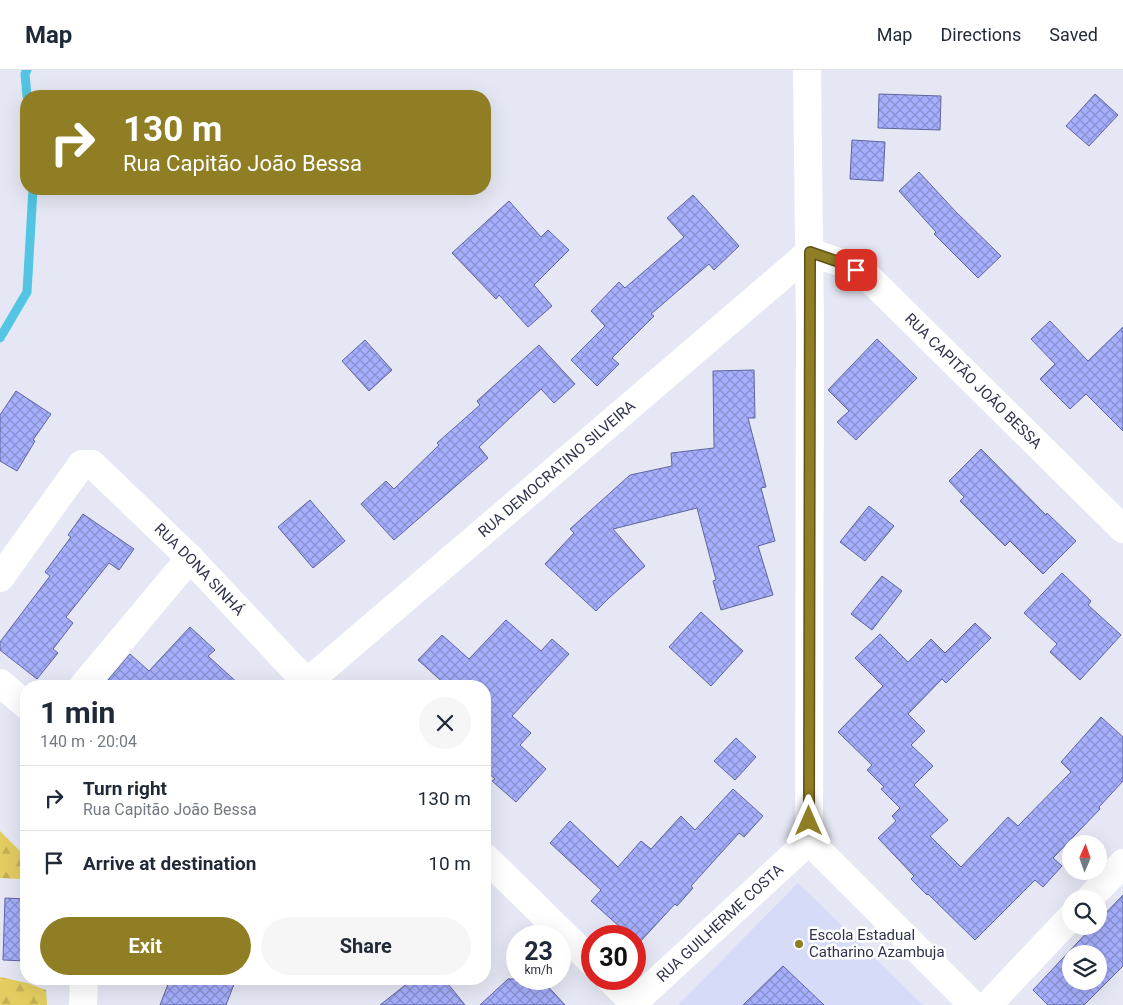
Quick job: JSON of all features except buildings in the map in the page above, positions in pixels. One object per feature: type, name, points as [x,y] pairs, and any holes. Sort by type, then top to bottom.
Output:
[{"type":"street","points":[[806,70],[810,252],[809,841],[974,1005]]},
{"type":"street","name":"RUA CAPITÃO JOÃO BESSA","points":[[810,252],[845,264],[868,276],[1123,529]]},
{"type":"street","name":"RUA DEMOCRATINO SILVEIRA","points":[[313,680],[810,252]]},
{"type":"street","name":"RUA DONA SINHÁ","points":[[0,578],[82,464],[92,464],[190,558],[302,680]]},
{"type":"street","points":[[88,680],[190,558]]},
{"type":"street","points":[[0,683],[20,700]]},
{"type":"street","name":"RUA GUILHERME COSTA","points":[[632,1004],[809,841]]},
{"type":"street","points":[[491,863],[581,951]]},
{"type":"street","points":[[1098,890],[1123,863]]},
{"type":"street","points":[[988,1005],[1062,927]]},
{"type":"street","points":[[83,1005],[84,985]]},
{"type":"street","points":[[620,990],[632,1004]]},
{"type":"shaded area","name":"Escola Estadual Catharino Azambuja","points":[[798,883],[923,1005],[678,1005]]},
{"type":"green space","points":[[0,831],[20,851],[20,879],[0,878]]},
{"type":"green space","points":[[0,977],[20,981],[20,985],[32,985],[46,990],[47,1005],[0,1005]]},
{"type":"waterway","points":[[26,90],[25,74],[27,70]]},
{"type":"waterway","points":[[0,338],[27,292],[33,195]]},
{"type":"place","name":"Escola Estadual Catharino Azambuja","points":[[799,944]]},
{"type":"route","points":[[809,821],[810,252],[845,264],[856,270]]}]
